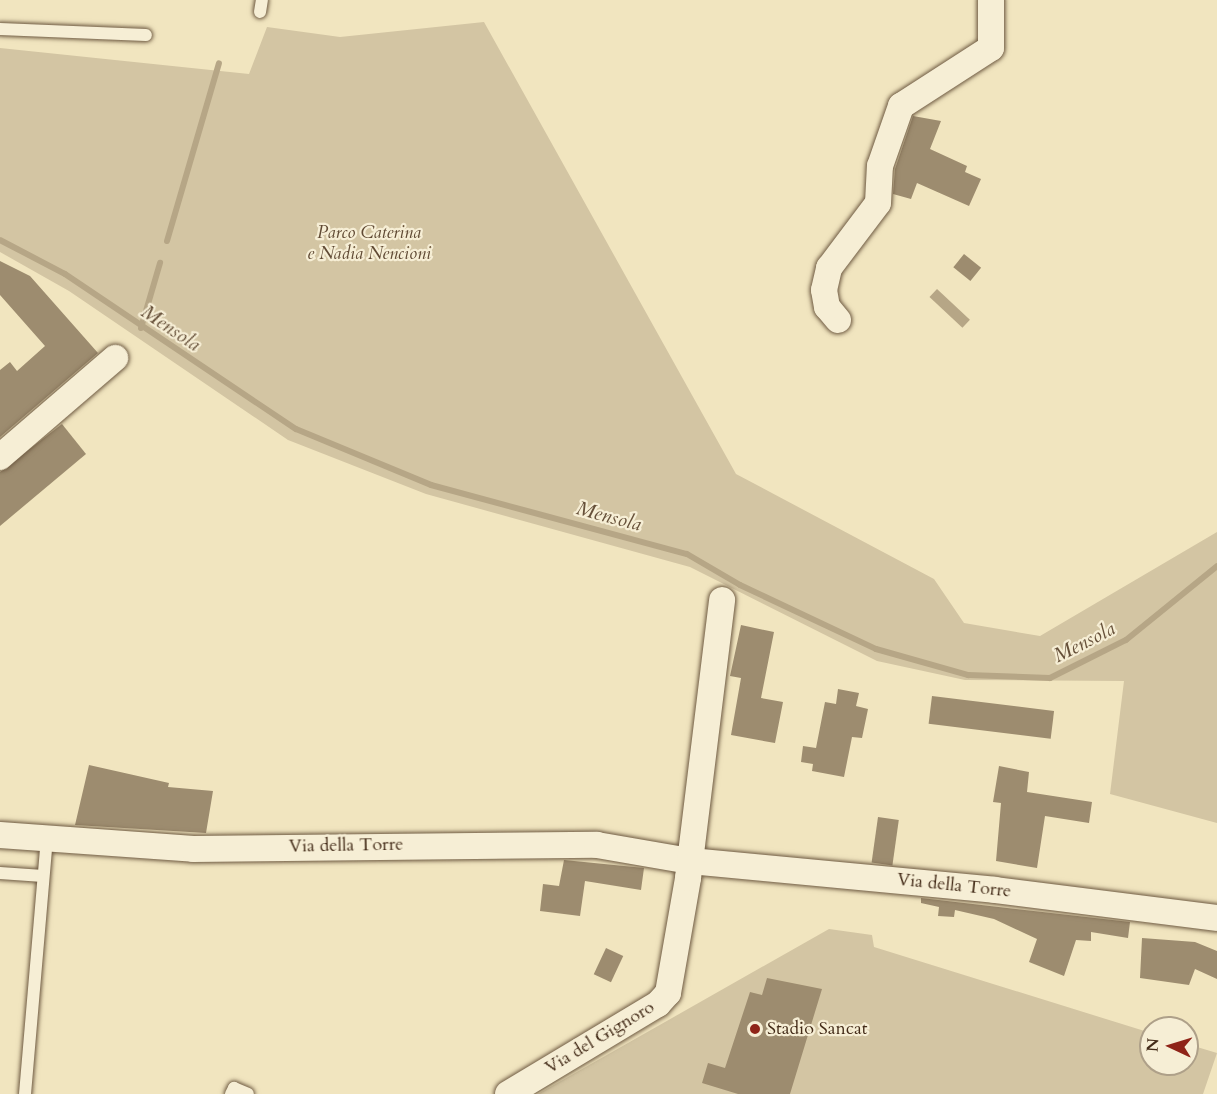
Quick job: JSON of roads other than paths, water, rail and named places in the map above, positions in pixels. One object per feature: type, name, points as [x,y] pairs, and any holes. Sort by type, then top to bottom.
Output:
[{"type":"street","points":[[838,320],[827,307],[824,290],[829,268],[878,203],[880,166],[900,106],[992,48],[990,0]]},
{"type":"street","points":[[0,457],[115,358]]},
{"type":"street","points":[[690,861],[722,600]]},
{"type":"street","name":"Via della Torre","points":[[0,835],[193,849],[532,843],[597,845],[690,861],[995,890],[1217,918]]},
{"type":"street","name":"Via del Gignoro","points":[[508,1094],[664,999],[672,981],[690,861]]},
{"type":"lane","points":[[0,29],[146,35]]},
{"type":"lane","points":[[26,1094],[47,838]]},
{"type":"lane","points":[[0,873],[43,876]]},
{"type":"lane","points":[[231,1094],[234,1088],[248,1094]]},
{"type":"waterway","points":[[167,241],[219,63]]},
{"type":"waterway","name":"Mensola","points":[[0,240],[65,274],[296,429],[431,485],[687,554],[740,585],[876,649],[968,675],[1050,678],[1126,640],[1217,566]]},
{"type":"waterway","points":[[141,328],[160,263]]},
{"type":"place","name":"Stadio Sancat","points":[[755,1029]]},
{"type":"park label","name":"Parco Caterina e Nadia Nencioni","points":[[369,244]]}]
